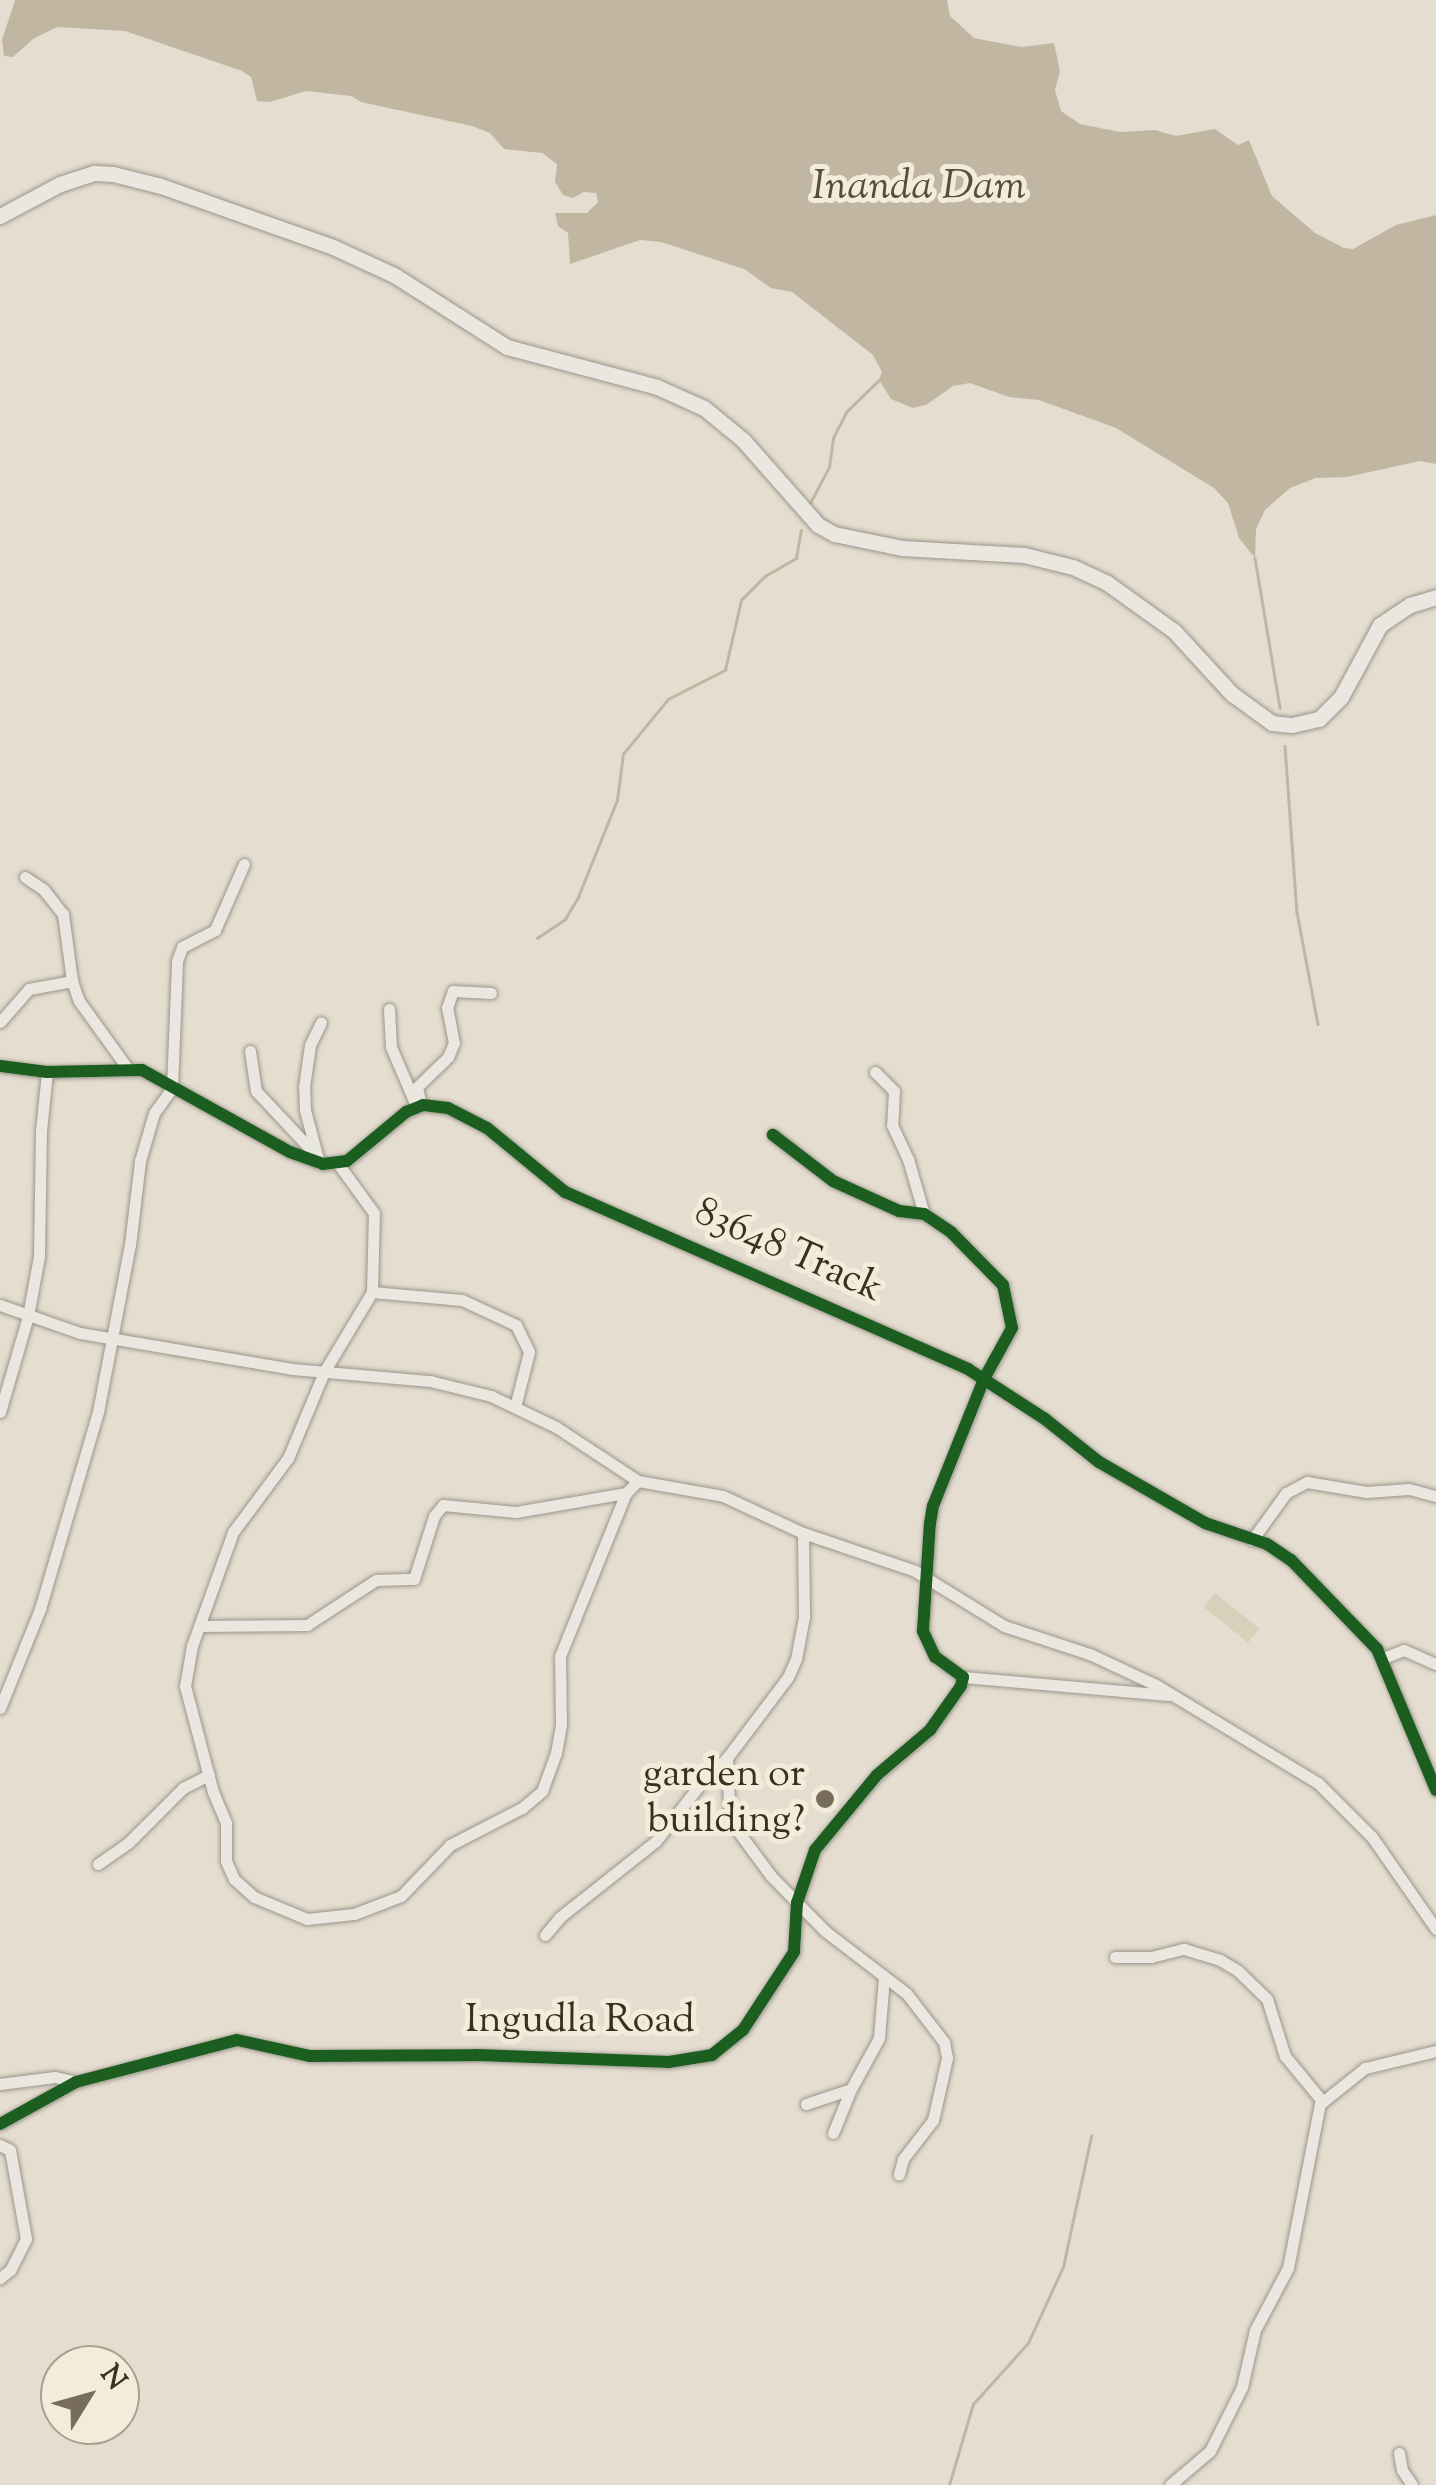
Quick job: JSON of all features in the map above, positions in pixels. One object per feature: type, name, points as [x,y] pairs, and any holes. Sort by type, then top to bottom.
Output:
[{"type":"street","points":[[0,216],[60,184],[94,174],[114,174],[161,186],[333,247],[394,275],[506,347],[657,388],[704,408],[742,440],[818,525],[834,534],[902,548],[1024,554],[1073,567],[1107,583],[1174,631],[1248,709],[1272,723],[1292,726],[1320,719],[1341,696],[1380,625],[1410,605],[1436,597]]},
{"type":"street","points":[[0,1708],[40,1609],[98,1412],[114,1339],[140,1162],[154,1113],[172,1088],[177,961],[182,947],[215,930],[244,864]]},
{"type":"street","points":[[25,878],[44,890],[63,914],[72,982],[88,1015],[128,1069]]},
{"type":"street","points":[[0,1022],[30,989],[72,982]]},
{"type":"street","points":[[419,1106],[417,1087],[448,1058],[454,1043],[447,1008],[453,991],[491,992]]},
{"type":"street","points":[[389,1010],[391,1046],[419,1106]]},
{"type":"street","points":[[320,1162],[305,1110],[304,1088],[310,1045],[321,1022]]},
{"type":"street","points":[[250,1051],[256,1091],[320,1162]]},
{"type":"street","points":[[0,1066],[47,1072],[142,1070],[290,1152],[339,1165],[374,1213],[372,1292],[324,1372],[288,1458],[233,1532],[199,1626],[185,1697],[194,1714],[208,1775],[226,1823],[226,1862],[234,1879],[254,1897],[307,1919],[325,1920],[401,1896],[450,1845],[522,1808],[546,1786],[561,1724],[560,1656],[626,1493],[638,1481]]},
{"type":"street","points":[[0,1412],[28,1316],[39,1256],[47,1072]]},
{"type":"street","points":[[875,1072],[894,1091],[892,1125],[908,1160],[924,1214]]},
{"type":"street","name":"83648 Track","points":[[419,1106],[436,1104],[472,1119],[566,1192],[883,1329],[984,1379],[1099,1462],[1205,1523],[1292,1560],[1383,1658],[1436,1790]]},
{"type":"street","points":[[339,1165],[396,1118],[419,1106]]},
{"type":"street","points":[[773,1135],[833,1182],[899,1211],[924,1214],[978,1257],[1009,1299],[1009,1339],[984,1379],[933,1506],[923,1630],[936,1657],[964,1677],[1176,1696]]},
{"type":"street","points":[[372,1292],[462,1300],[516,1324],[530,1352],[515,1406]]},
{"type":"street","points":[[0,1305],[114,1339],[324,1372],[430,1381],[515,1406],[572,1436],[638,1481],[724,1496],[803,1532],[929,1578],[1004,1626],[1092,1655],[1176,1696],[1336,1798],[1372,1837],[1436,1929]]},
{"type":"street","points":[[1252,1540],[1286,1493],[1307,1482],[1366,1492],[1409,1489],[1436,1496]]},
{"type":"street","points":[[199,1626],[307,1625],[376,1580],[414,1579],[434,1516],[444,1505],[516,1512],[626,1493]]},
{"type":"street","points":[[545,1935],[560,1917],[656,1840],[700,1783],[727,1758],[788,1677],[804,1617],[803,1532]]},
{"type":"street","points":[[1383,1658],[1404,1650],[1436,1664]]},
{"type":"street","name":"Ingudla Road","points":[[0,2124],[76,2082],[237,2040],[310,2056],[694,2060],[729,2044],[758,2009],[794,1952],[805,1871],[821,1841],[877,1775],[930,1730],[964,1677]]},
{"type":"street","points":[[727,1758],[729,1804],[737,1830],[798,1904],[907,1994],[939,2034],[946,2058],[932,2120],[903,2160],[899,2174]]},
{"type":"street","points":[[98,1864],[128,1843],[183,1788],[208,1775]]},
{"type":"street","points":[[1115,1957],[1150,1958],[1184,1950],[1220,1960],[1238,1971],[1267,1999],[1284,2056],[1322,2100]]},
{"type":"street","points":[[833,2133],[850,2089],[879,2038],[884,1978]]},
{"type":"street","points":[[1170,2485],[1210,2452],[1242,2388],[1255,2330],[1288,2268],[1322,2100],[1365,2068],[1436,2051]]},
{"type":"street","points":[[0,2084],[54,2077],[76,2082]]},
{"type":"street","points":[[806,2104],[850,2089]]},
{"type":"street","points":[[0,2145],[10,2150],[26,2239],[10,2270],[0,2278]]},
{"type":"street","points":[[1398,2453],[1402,2470],[1412,2485]]},
{"type":"shaded area","points":[[1215,1593],[1259,1629],[1248,1643],[1204,1607]]},
{"type":"water","name":"Inanda Dam","points":[[15,0],[947,0],[950,16],[974,38],[1021,47],[1054,43],[1060,71],[1055,90],[1061,111],[1080,124],[1120,132],[1155,130],[1176,136],[1215,129],[1238,145],[1249,140],[1272,196],[1315,233],[1344,248],[1353,249],[1396,225],[1436,215],[1436,464],[1420,461],[1347,477],[1316,478],[1290,488],[1265,510],[1256,529],[1255,558],[1239,538],[1228,503],[1214,488],[1116,428],[1039,400],[1009,397],[970,383],[953,386],[926,405],[913,408],[891,399],[879,380],[882,372],[873,355],[792,292],[771,288],[744,269],[661,242],[640,240],[570,264],[568,233],[558,226],[555,213],[587,213],[598,202],[596,193],[584,192],[573,198],[563,195],[555,182],[557,164],[542,153],[504,149],[490,133],[472,126],[361,102],[351,96],[306,91],[270,102],[257,101],[251,77],[242,71],[125,31],[57,27],[33,39],[13,57],[4,56],[2,40]]},
{"type":"waterway","points":[[809,505],[829,467],[833,438],[846,412],[879,380]]},
{"type":"waterway","points":[[537,938],[565,919],[578,897],[617,800],[623,754],[668,699],[725,670],[741,600],[765,576],[796,558],[801,530]]},
{"type":"waterway","points":[[1255,558],[1280,708]]},
{"type":"waterway","points":[[1285,746],[1297,912],[1318,1024]]},
{"type":"waterway","points":[[949,2485],[973,2404],[1028,2343],[1063,2267],[1091,2136]]},
{"type":"cycle path","points":[[0,1066],[47,1072],[142,1070],[290,1152],[323,1164],[347,1161],[406,1112],[423,1105],[448,1108],[487,1128],[565,1192],[968,1369],[1045,1419],[1099,1462],[1205,1523],[1267,1544],[1291,1560],[1377,1649],[1436,1790]]},
{"type":"cycle path","points":[[0,2124],[76,2082],[237,2040],[310,2056],[476,2055],[669,2062],[712,2055],[743,2030],[794,1952],[797,1903],[815,1850],[877,1775],[930,1730],[961,1686],[963,1677],[935,1657],[923,1631],[930,1524],[933,1506],[984,1379],[1012,1328],[1003,1285],[951,1232],[924,1214],[899,1211],[833,1181],[773,1135]]},
{"type":"place","name":"garden or building?","points":[[825,1799]]}]
